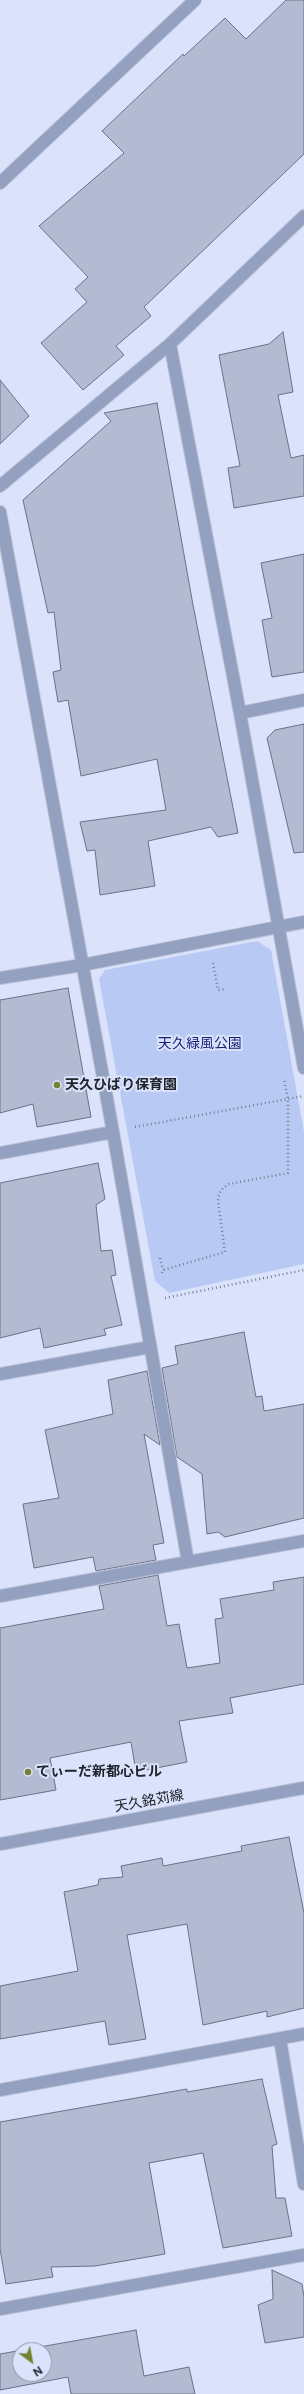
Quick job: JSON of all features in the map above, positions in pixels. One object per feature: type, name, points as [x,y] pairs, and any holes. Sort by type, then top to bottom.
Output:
[{"type":"street","points":[[0,183],[195,0]]},
{"type":"street","points":[[0,486],[170,344],[304,216]]},
{"type":"street","points":[[170,344],[240,712],[304,1068]]},
{"type":"street","points":[[0,512],[113,1132],[188,1562]]},
{"type":"street","points":[[240,712],[304,700]]},
{"type":"street","points":[[0,978],[82,965],[304,922]]},
{"type":"street","points":[[0,1152],[113,1132]]},
{"type":"street","points":[[0,1374],[150,1347]]},
{"type":"street","points":[[0,1596],[304,1541]]},
{"type":"street","name":"天久銘苅線","points":[[0,1844],[304,1788]]},
{"type":"street","points":[[0,2090],[304,2034]]},
{"type":"street","points":[[280,2039],[304,2184]]},
{"type":"street","points":[[0,2309],[304,2255]]},
{"type":"path","points":[[206,964],[221,961]]},
{"type":"path","points":[[213,962],[218,990],[225,989]]},
{"type":"path","points":[[163,1270],[225,1252],[218,1202],[219,1194],[223,1188],[229,1184],[288,1173],[288,1099],[283,1076]]},
{"type":"path","points":[[113,1132],[304,1096]]},
{"type":"path","points":[[135,1120],[137,1135]]},
{"type":"path","points":[[160,1255],[163,1270],[161,1276]]},
{"type":"path","points":[[143,1302],[304,1270]]},
{"type":"green space","name":"天久緑風公園","points":[[257,941],[271,950],[304,1132],[304,1264],[169,1293],[155,1281],[99,979],[105,970]]},
{"type":"building","points":[[286,0],[304,0],[304,154],[144,307],[151,316],[116,346],[124,355],[83,390],[41,343],[87,302],[75,289],[88,277],[39,226],[124,153],[102,131],[183,54],[184,56],[225,18],[246,39]]},
{"type":"building","points":[[283,332],[293,392],[278,395],[291,458],[304,455],[304,496],[234,508],[228,468],[240,466],[219,355],[269,344]]},
{"type":"building","points":[[0,380],[29,416],[0,444]]},
{"type":"building","points":[[157,403],[193,605],[238,833],[218,837],[211,827],[148,841],[155,886],[100,895],[95,850],[87,851],[80,822],[166,810],[157,759],[81,776],[68,700],[58,702],[53,672],[61,670],[54,612],[48,613],[23,500],[111,421],[104,413]]},
{"type":"building","points":[[304,554],[304,672],[272,677],[262,620],[272,618],[261,563]]},
{"type":"building","points":[[304,724],[304,852],[294,853],[267,738],[275,730]]},
{"type":"building","name":"天久ひばり保育園","points":[[68,988],[91,1117],[37,1127],[33,1104],[0,1113],[0,1000]]},
{"type":"building","points":[[98,1163],[105,1199],[96,1205],[101,1251],[112,1250],[116,1275],[111,1276],[122,1325],[104,1329],[106,1335],[44,1348],[40,1328],[0,1338],[0,1183]]},
{"type":"building","points":[[244,1332],[256,1397],[262,1396],[264,1411],[304,1404],[304,1518],[225,1537],[218,1532],[207,1534],[202,1474],[177,1457],[162,1368],[178,1364],[175,1346]]},
{"type":"building","points":[[147,1371],[160,1445],[144,1434],[164,1543],[153,1545],[156,1560],[96,1571],[93,1557],[34,1568],[23,1504],[59,1498],[45,1430],[113,1414],[108,1380]]},
{"type":"building","points":[[158,1575],[167,1626],[179,1624],[187,1668],[220,1663],[215,1619],[223,1618],[220,1599],[274,1590],[273,1582],[304,1577],[304,1684],[230,1698],[233,1713],[179,1721],[187,1762],[136,1772],[131,1742],[50,1758],[56,1790],[0,1800],[0,1628],[104,1609],[99,1586]]},
{"type":"building","points":[[289,1837],[304,1913],[304,2008],[267,2017],[267,2011],[203,2025],[187,1924],[127,1935],[146,2039],[109,2045],[105,2021],[0,2039],[0,1986],[78,1971],[64,1892],[98,1885],[99,1879],[123,1877],[121,1866],[162,1858],[163,1866],[242,1851],[241,1846]]},
{"type":"building","points":[[262,2079],[277,2144],[272,2146],[276,2198],[285,2198],[292,2236],[223,2248],[203,2153],[149,2163],[165,2254],[95,2266],[51,2267],[53,2277],[6,2284],[0,2249],[0,2122],[187,2089],[187,2092]]},
{"type":"building","points":[[272,2270],[302,2284],[304,2297],[304,2337],[265,2343],[258,2305],[273,2299]]},
{"type":"building","points":[[136,2330],[144,2376],[189,2367],[195,2394],[71,2394],[68,2377],[52,2380],[52,2345]]},
{"type":"building","points":[[12,2352],[12,2382],[42,2382],[0,2390],[0,2354]]},
{"type":"place","name":"天久ひばり保育園","points":[[57,1085]]},
{"type":"place","name":"てぃーだ新都心ビル","points":[[28,1772]]}]
